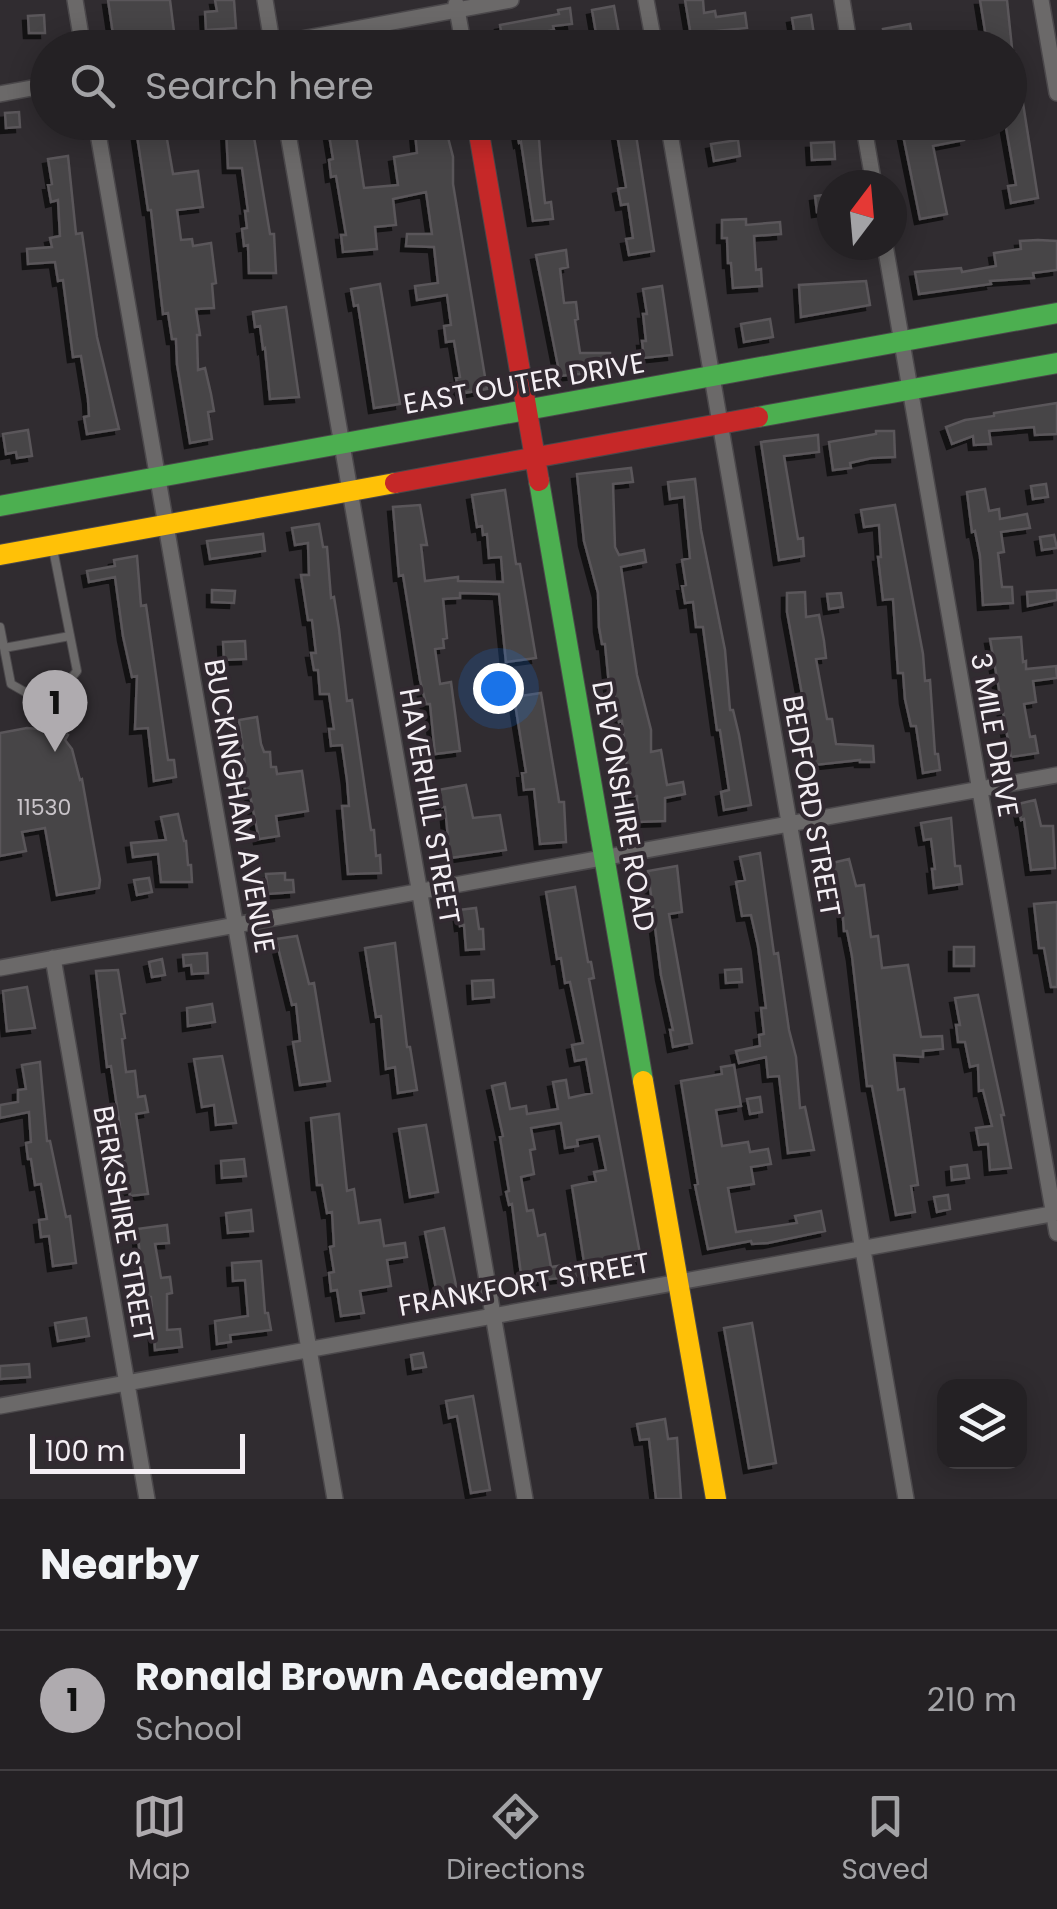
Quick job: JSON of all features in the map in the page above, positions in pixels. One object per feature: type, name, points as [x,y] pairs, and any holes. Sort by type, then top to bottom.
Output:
[{"type":"street","points":[[74,0],[80,30]]},
{"type":"street","points":[[265,0],[270,30]]},
{"type":"street","points":[[345,30],[457,5],[511,0]]},
{"type":"street","points":[[646,0],[651,30]]},
{"type":"street","points":[[842,0],[847,30]]},
{"type":"street","points":[[1040,0],[1057,93]]},
{"type":"street","points":[[457,5],[461,30]]},
{"type":"street","points":[[0,94],[30,88]]},
{"type":"street","name":"BUCKINGHAM AVENUE","points":[[99,140],[335,1499]]},
{"type":"street","name":"HAVERHILL STREET","points":[[289,140],[525,1499]]},
{"type":"street","name":"DEVONSHIRE ROAD","points":[[480,140],[716,1499]]},
{"type":"street","name":"BEDFORD STREET","points":[[671,140],[906,1499]]},
{"type":"street","points":[[866,140],[871,170]]},
{"type":"street","name":"3 MILE DRIVE","points":[[887,260],[1057,1233]]},
{"type":"street","name":"EAST OUTER DRIVE","points":[[0,506],[1057,313]]},
{"type":"street","points":[[0,554],[1057,363]]},
{"type":"street","points":[[0,968],[1057,775]]},
{"type":"street","name":"BERKSHIRE STREET","points":[[52,958],[147,1499]]},
{"type":"street","name":"FRANKFORT STREET","points":[[0,1406],[1055,1213]]},
{"type":"lane","points":[[0,627],[11,684],[25,692],[68,682],[77,672],[52,546]]},
{"type":"lane","points":[[4,648],[70,636]]},
{"type":"building","points":[[108,0],[170,0],[174,30],[112,30]]},
{"type":"building","points":[[215,0],[234,0],[236,28],[206,30],[205,12],[217,11]]},
{"type":"building","points":[[685,0],[703,0],[704,13],[715,11],[716,17],[745,13],[747,28],[690,30]]},
{"type":"building","points":[[980,0],[1007,0],[1010,30],[985,30]]},
{"type":"building","points":[[614,6],[618,30],[595,30],[592,10]]},
{"type":"building","points":[[570,8],[572,24],[553,26],[554,30],[501,30],[500,25],[559,14],[558,10]]},
{"type":"building","points":[[44,15],[45,30],[29,33],[28,16]]},
{"type":"building","points":[[811,15],[813,30],[794,30],[792,18]]},
{"type":"building","points":[[910,24],[911,30],[883,30]]},
{"type":"building","points":[[19,112],[20,127],[6,128],[5,113]]},
{"type":"building","points":[[1027,129],[1038,198],[1011,203],[1008,186],[1016,185],[1008,140],[1027,140]]},
{"type":"building","points":[[138,140],[167,140],[173,174],[198,171],[203,207],[177,210],[181,240],[192,239],[193,246],[211,243],[216,283],[212,284],[214,308],[196,309],[200,335],[198,370],[205,368],[211,394],[214,411],[208,412],[212,439],[190,443],[176,339],[172,339],[168,313],[163,314]]},
{"type":"building","points":[[227,140],[254,140],[270,234],[274,234],[276,273],[249,273],[248,245],[244,246],[242,229],[247,228],[248,211],[242,168],[228,168]]},
{"type":"building","points":[[330,140],[357,140],[364,188],[398,185],[394,157],[417,153],[416,140],[449,140],[487,389],[459,394],[454,341],[446,342],[444,326],[451,325],[447,295],[417,300],[415,286],[438,283],[434,247],[406,246],[407,234],[432,234],[426,192],[393,199],[396,225],[375,227],[377,249],[343,252],[341,235],[346,235],[336,176],[331,177],[329,160],[333,159]]},
{"type":"building","points":[[518,140],[539,140],[545,203],[551,202],[553,219],[533,221]]},
{"type":"building","points":[[618,140],[637,140],[654,251],[629,255],[626,239],[633,238],[628,204],[621,205],[618,189],[626,187]]},
{"type":"building","points":[[738,140],[740,156],[714,161],[711,144]]},
{"type":"building","points":[[904,140],[964,140],[933,146],[947,214],[920,219]]},
{"type":"building","points":[[834,142],[835,159],[812,160],[811,143]]},
{"type":"building","points":[[68,156],[76,234],[82,233],[97,337],[119,429],[87,434],[84,417],[89,416],[88,399],[81,356],[73,357],[63,280],[58,281],[55,262],[28,264],[27,249],[52,247],[50,238],[60,236],[58,200],[51,202],[48,185],[52,184],[48,159]]},
{"type":"building","points":[[746,219],[746,225],[780,222],[781,234],[754,236],[756,270],[761,269],[762,286],[733,288],[722,220]]},
{"type":"building","points":[[1020,241],[1057,241],[1057,270],[1033,273],[1034,278],[990,281],[991,284],[919,294],[915,272],[961,268],[962,272],[996,266],[994,253],[1021,249]]},
{"type":"building","points":[[566,250],[568,267],[560,269],[564,303],[576,302],[580,353],[610,353],[610,367],[580,368],[581,374],[560,376],[536,255]]},
{"type":"building","points":[[866,281],[870,305],[801,317],[799,285]]},
{"type":"building","points":[[380,284],[400,404],[374,408],[358,305],[354,306],[351,289]]},
{"type":"building","points":[[662,286],[672,355],[644,358],[643,314],[647,314],[643,289]]},
{"type":"building","points":[[286,307],[299,397],[270,399],[265,348],[253,312]]},
{"type":"building","points":[[770,319],[773,337],[744,342],[741,324]]},
{"type":"building","points":[[1057,403],[1057,434],[1035,435],[1034,427],[989,431],[991,444],[974,445],[973,436],[952,444],[946,427],[994,413]]},
{"type":"building","points":[[28,430],[32,456],[17,458],[16,452],[6,454],[3,434]]},
{"type":"building","points":[[876,431],[894,431],[895,457],[872,458],[850,463],[851,468],[833,470],[829,442]]},
{"type":"building","points":[[818,435],[819,452],[784,456],[804,556],[779,560],[761,442]]},
{"type":"building","points":[[631,468],[633,482],[613,484],[615,547],[619,555],[644,550],[646,562],[621,567],[637,675],[651,730],[651,752],[661,750],[667,785],[683,782],[685,794],[665,798],[665,821],[638,822],[637,796],[630,796],[622,721],[619,722],[614,694],[610,695],[598,593],[584,541],[577,474]]},
{"type":"building","points":[[695,479],[725,650],[730,710],[739,735],[751,805],[724,810],[721,792],[729,790],[703,627],[696,627],[693,602],[685,603],[682,586],[686,585],[682,560],[690,558],[684,497],[670,499],[668,482]]},
{"type":"building","points":[[1046,484],[1048,497],[1033,499],[1031,486]]},
{"type":"building","points":[[985,489],[989,511],[999,509],[1000,519],[1027,514],[1030,528],[1001,532],[1004,552],[998,553],[1002,587],[1012,587],[1013,603],[983,605],[980,556],[975,531],[972,532],[967,492]]},
{"type":"building","points":[[505,490],[536,658],[506,662],[499,594],[460,593],[460,598],[443,599],[447,638],[443,639],[444,648],[435,649],[440,684],[451,682],[460,751],[435,754],[430,704],[426,704],[420,680],[403,575],[399,576],[393,507],[420,505],[427,545],[421,545],[425,581],[458,577],[458,581],[503,582],[501,557],[489,558],[487,534],[483,535],[482,526],[477,527],[472,495]]},
{"type":"building","points":[[895,505],[925,681],[930,680],[935,754],[940,770],[923,773],[916,726],[911,726],[905,699],[903,673],[898,673],[893,599],[883,600],[879,525],[864,527],[861,510]]},
{"type":"building","points":[[319,524],[323,547],[327,547],[347,701],[352,700],[381,873],[348,874],[342,806],[349,806],[342,745],[331,746],[329,729],[334,729],[329,694],[320,694],[318,670],[314,670],[311,653],[316,653],[312,620],[308,620],[301,575],[309,575],[308,543],[295,545],[292,528]]},
{"type":"building","points":[[263,534],[265,551],[210,559],[207,541]]},
{"type":"building","points":[[1054,535],[1057,548],[1042,550],[1040,537]]},
{"type":"building","points":[[137,556],[141,606],[146,605],[168,760],[174,760],[176,777],[154,781],[148,728],[135,729],[137,676],[132,677],[115,577],[89,582],[87,571],[115,566],[114,560]]},
{"type":"building","points":[[212,590],[235,591],[234,603],[212,602]]},
{"type":"building","points":[[1057,590],[1057,600],[1028,606],[1027,592]]},
{"type":"building","points":[[805,592],[806,617],[819,615],[826,658],[816,659],[827,719],[832,719],[836,744],[873,746],[874,762],[815,765],[787,612],[787,593]]},
{"type":"building","points":[[841,593],[843,607],[829,609],[827,594]]},
{"type":"building","points":[[1021,637],[1026,669],[1056,666],[1057,678],[1033,681],[1036,702],[1024,704],[1030,737],[1035,736],[1038,753],[1011,757],[990,639]]},
{"type":"building","points":[[245,641],[246,659],[224,660],[223,642]]},
{"type":"building","points":[[541,693],[559,802],[564,802],[566,842],[540,844],[534,789],[524,790],[522,773],[526,772],[514,697]]},
{"type":"building","points":[[257,717],[261,744],[264,752],[270,752],[271,767],[276,767],[277,774],[302,771],[308,811],[276,816],[279,836],[259,839],[249,790],[245,790],[239,720]]},
{"type":"building","points":[[54,726],[68,735],[65,740],[82,779],[100,880],[99,888],[57,895],[45,828],[22,832],[26,851],[0,856],[0,733],[27,728],[51,730]]},
{"type":"building","points":[[466,785],[473,818],[500,815],[506,850],[450,858],[445,807],[438,790]]},
{"type":"building","points":[[1035,800],[1041,826],[1053,826],[1055,868],[1031,870],[1018,804]]},
{"type":"building","points":[[178,814],[192,882],[161,882],[158,854],[133,857],[131,843],[166,840],[161,817]]},
{"type":"building","points":[[951,818],[955,866],[960,866],[962,884],[934,888],[931,839],[924,840],[921,823]]},
{"type":"building","points":[[760,853],[774,954],[778,953],[796,1057],[800,1108],[805,1107],[814,1150],[788,1153],[779,1076],[768,1077],[766,1057],[739,1063],[736,1051],[760,1046],[759,1035],[764,1034],[761,1008],[766,1008],[758,946],[751,915],[742,916],[736,882],[745,880],[740,857]]},
{"type":"building","points":[[849,859],[856,886],[864,885],[871,937],[878,936],[882,968],[908,965],[921,1037],[942,1036],[943,1049],[923,1051],[923,1057],[894,1055],[898,1090],[904,1089],[918,1185],[911,1186],[915,1212],[896,1215],[872,1086],[867,1086],[852,956],[832,863]]},
{"type":"building","points":[[677,866],[682,912],[669,914],[692,1043],[673,1047],[648,871]]},
{"type":"building","points":[[285,873],[285,880],[293,880],[294,892],[268,894],[266,874]]},
{"type":"building","points":[[149,878],[152,892],[137,895],[134,880]]},
{"type":"building","points":[[575,887],[641,1259],[600,1268],[601,1274],[522,1282],[512,1204],[509,1205],[506,1192],[509,1191],[500,1137],[503,1136],[492,1086],[505,1083],[510,1109],[526,1106],[527,1114],[558,1109],[553,1082],[566,1080],[569,1098],[592,1093],[586,1059],[575,1061],[572,1045],[583,1043],[570,982],[565,983],[561,958],[557,959],[546,892]],"holes":[[[561,1123],[565,1148],[578,1146],[577,1140],[599,1136],[606,1170],[594,1172],[596,1181],[572,1186],[584,1262],[551,1267],[545,1234],[538,1236],[533,1210],[527,1211],[521,1177],[534,1174],[531,1128]]]},
{"type":"building","points":[[1057,902],[1057,987],[1051,987],[1044,948],[1039,948],[1034,904]]},
{"type":"building","points":[[476,908],[484,949],[466,950],[458,910]]},
{"type":"building","points":[[297,936],[309,984],[314,983],[330,1081],[300,1085],[293,1042],[300,1041],[296,1004],[292,1005],[276,939]]},
{"type":"building","points":[[395,943],[407,1047],[417,1090],[398,1093],[395,1067],[386,1069],[381,1016],[376,1017],[365,948]]},
{"type":"building","points":[[954,947],[974,947],[974,966],[954,966]]},
{"type":"building","points":[[207,953],[208,973],[192,974],[191,965],[184,966],[183,955]]},
{"type":"building","points":[[162,959],[165,975],[152,977],[149,962]]},
{"type":"building","points":[[741,969],[742,982],[726,983],[725,970]]},
{"type":"building","points":[[118,970],[125,1013],[121,1014],[126,1072],[135,1071],[138,1097],[145,1096],[148,1112],[136,1114],[148,1194],[130,1196],[111,1066],[107,1067],[96,971]]},
{"type":"building","points":[[493,980],[494,997],[473,999],[472,981]]},
{"type":"building","points":[[27,987],[35,1028],[7,1031],[3,991]]},
{"type":"building","points":[[978,995],[1004,1115],[1011,1168],[990,1170],[988,1144],[979,1145],[976,1128],[992,1126],[983,1090],[979,1091],[978,1065],[970,1067],[965,1042],[958,1042],[956,1025],[960,1025],[955,998]]},
{"type":"building","points":[[212,1004],[215,1022],[188,1026],[187,1008]]},
{"type":"building","points":[[222,1056],[236,1123],[216,1125],[214,1105],[202,1107],[194,1059]]},
{"type":"building","points":[[40,1062],[47,1141],[66,1217],[70,1216],[76,1263],[53,1266],[49,1236],[41,1237],[39,1220],[47,1219],[41,1184],[35,1185],[28,1159],[29,1112],[0,1118],[0,1105],[18,1102],[18,1090],[26,1089],[22,1065]]},
{"type":"building","points":[[734,1065],[741,1106],[716,1110],[722,1146],[748,1142],[750,1152],[768,1149],[771,1164],[751,1167],[754,1184],[728,1188],[736,1232],[797,1223],[795,1216],[821,1211],[825,1231],[768,1243],[751,1241],[708,1249],[681,1081],[722,1074],[721,1067]]},
{"type":"building","points":[[760,1097],[762,1112],[750,1114],[747,1099]]},
{"type":"building","points":[[339,1114],[347,1191],[354,1189],[359,1223],[380,1220],[384,1246],[405,1243],[407,1257],[387,1260],[391,1286],[360,1291],[364,1313],[341,1316],[337,1290],[331,1291],[329,1273],[334,1272],[330,1247],[334,1246],[332,1212],[327,1213],[322,1185],[317,1185],[311,1118]]},
{"type":"building","points":[[426,1125],[438,1192],[410,1197],[399,1129]]},
{"type":"building","points":[[244,1159],[246,1176],[222,1178],[221,1161]]},
{"type":"building","points":[[967,1165],[969,1178],[952,1180],[951,1167]]},
{"type":"building","points":[[948,1195],[950,1209],[937,1212],[934,1197]]},
{"type":"building","points":[[251,1210],[253,1231],[228,1233],[226,1213]]},
{"type":"building","points":[[167,1225],[169,1243],[155,1244],[161,1278],[170,1277],[167,1330],[180,1329],[182,1347],[155,1350],[151,1297],[147,1297],[142,1273],[137,1229]]},
{"type":"building","points":[[444,1228],[458,1295],[438,1299],[425,1232]]},
{"type":"building","points":[[261,1261],[265,1313],[271,1330],[230,1335],[231,1342],[217,1344],[215,1321],[248,1316],[245,1280],[233,1281],[232,1263]]},
{"type":"building","points":[[86,1318],[89,1336],[58,1341],[55,1323]]},
{"type":"building","points":[[752,1323],[776,1463],[749,1468],[724,1328]]},
{"type":"building","points":[[423,1353],[426,1367],[413,1369],[411,1355]]},
{"type":"building","points":[[29,1364],[30,1377],[0,1379],[0,1366]]},
{"type":"building","points":[[473,1396],[490,1490],[471,1493],[457,1416],[449,1418],[446,1401]]},
{"type":"building","points":[[665,1419],[668,1439],[677,1438],[681,1499],[656,1499],[649,1439],[640,1440],[637,1424]]},
{"type":"traffic: fast","points":[[0,506],[1057,313]]},
{"type":"traffic: fast","points":[[758,417],[1057,363]]},
{"type":"traffic: fast","points":[[539,481],[643,1081]]},
{"type":"traffic: slow","points":[[0,555],[395,483]]},
{"type":"traffic: slow","points":[[643,1081],[716,1499]]},
{"type":"traffic: jam","points":[[480,140],[539,481]]},
{"type":"traffic: jam","points":[[395,483],[758,417]]},
{"type":"place","name":"Ronald Brown Academy","points":[[55,752]]}]
